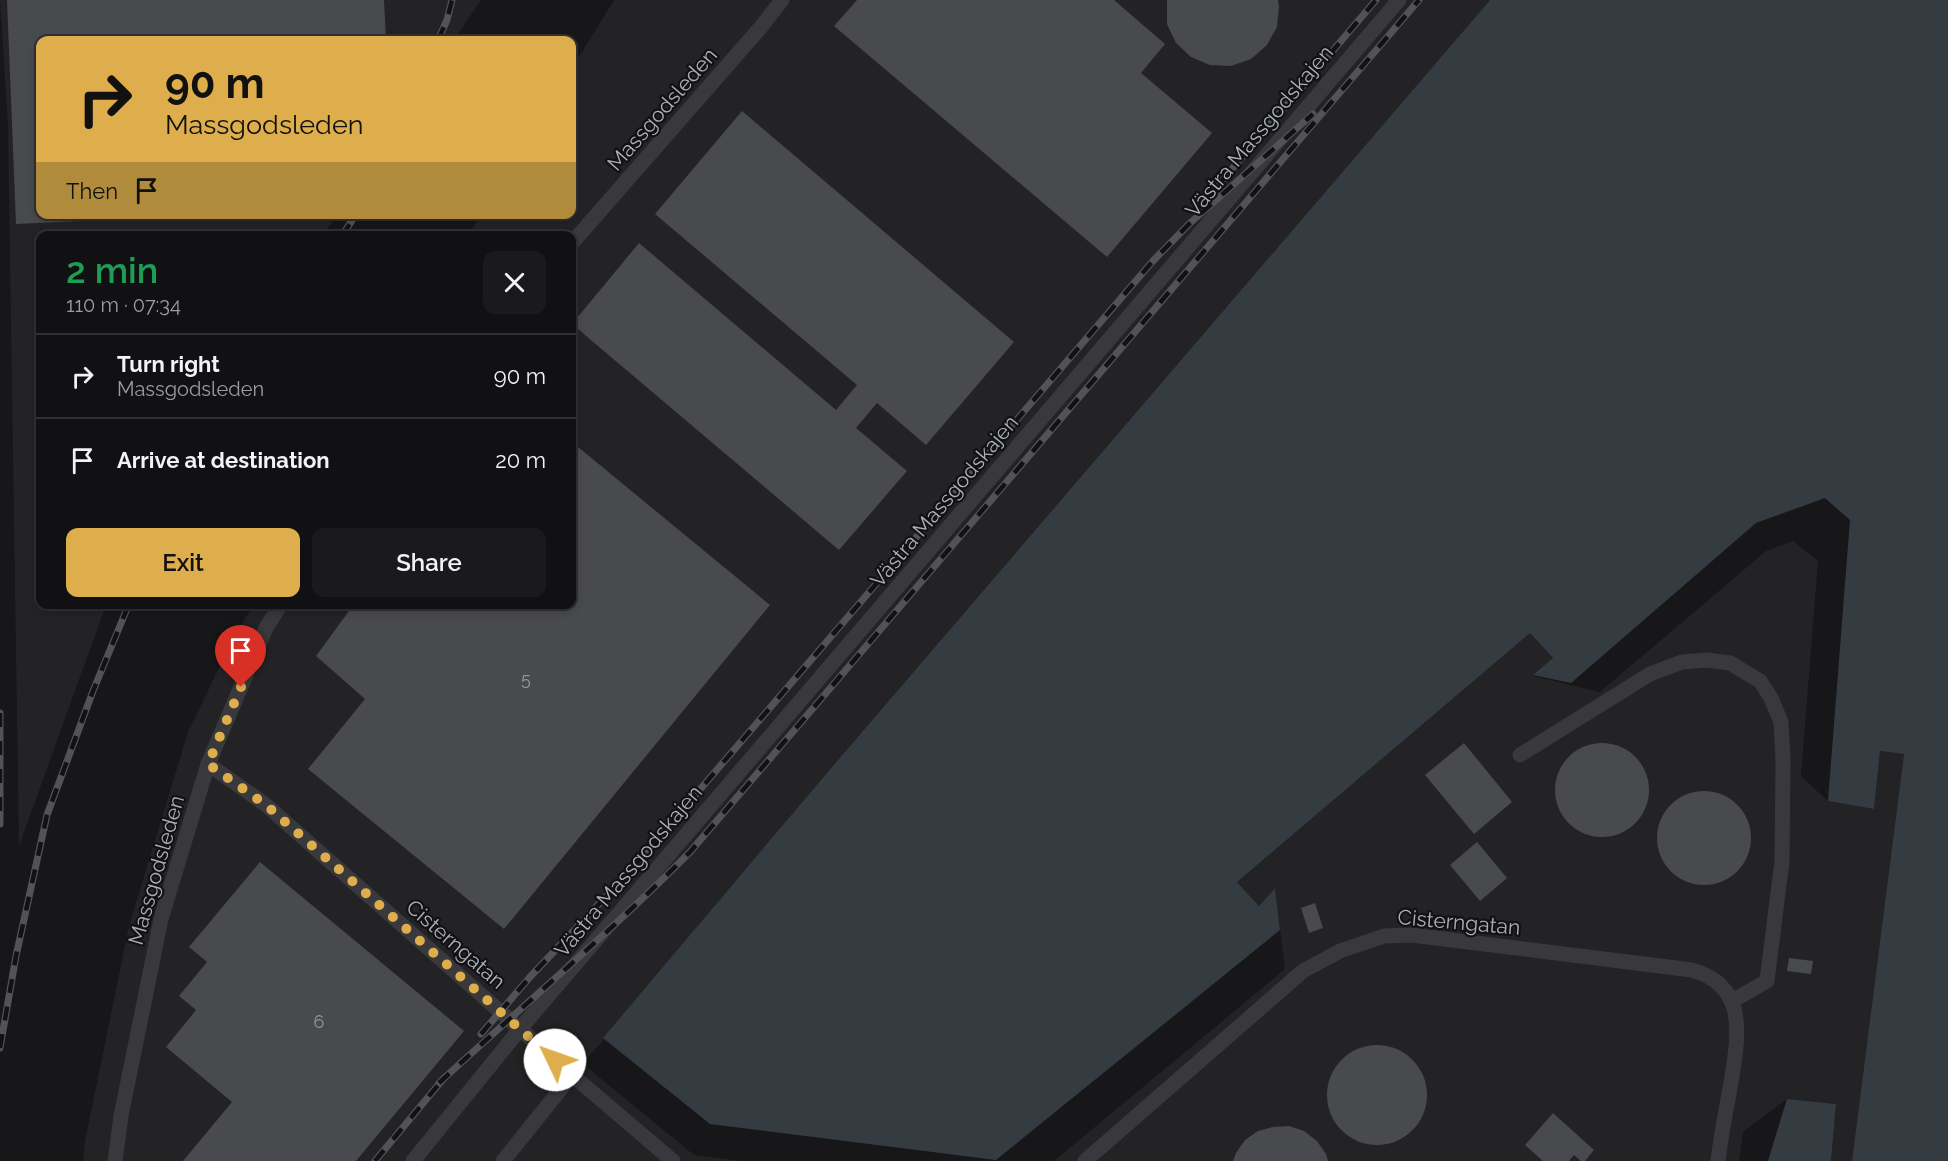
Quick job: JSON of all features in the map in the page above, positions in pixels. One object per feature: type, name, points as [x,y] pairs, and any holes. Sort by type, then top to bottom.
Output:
[{"type":"lane","name":"Massgodsleden","points":[[576,238],[782,0]]},
{"type":"lane","name":"Västra Massgodskajen","points":[[520,1029],[1399,0]]},
{"type":"lane","name":"Massgodsleden","points":[[115,1161],[121,1116],[161,919],[208,764],[266,628],[278,609]]},
{"type":"lane","points":[[1520,755],[1650,674],[1683,662],[1707,660],[1730,663],[1760,681],[1771,698],[1780,722],[1783,760],[1782,861],[1767,981],[1732,1001],[1737,1023],[1737,1044],[1718,1161]]},
{"type":"lane","name":"Cisterngatan","points":[[208,764],[266,805],[673,1161]]},
{"type":"lane","name":"Cisterngatan","points":[[1085,1161],[1303,971],[1340,951],[1384,936],[1412,935],[1692,970],[1708,975],[1723,987],[1732,1001]]},
{"type":"lane","points":[[413,1161],[520,1029]]},
{"type":"lane","points":[[503,1161],[572,1075]]},
{"type":"shaded area","points":[[0,0],[481,0],[457,36],[36,36],[36,219],[334,219],[326,231],[36,231],[36,609],[105,609],[19,846],[8,127]]},
{"type":"shaded area","points":[[614,0],[1490,0],[832,767],[583,1064],[694,1155],[741,1161],[83,1161],[85,1141],[129,926],[188,732],[233,639],[251,609],[576,609],[576,231],[471,231],[478,219],[576,219],[576,62]]},
{"type":"shaded area","points":[[1490,0],[1948,0],[1948,1161],[1852,1161],[1904,754],[1880,751],[1874,809],[1828,801],[1850,520],[1825,498],[1756,523],[1571,683],[1533,675],[1553,658],[1530,633],[1237,882],[1259,906],[1275,888],[1280,930],[996,1160],[710,1124],[603,1038],[832,767]]},
{"type":"shaded area","points":[[1793,541],[1818,561],[1801,776],[1828,801],[1874,809],[1880,751],[1904,754],[1852,1161],[1831,1161],[1836,1104],[1787,1099],[1743,1132],[1739,1161],[1054,1161],[1285,969],[1275,888],[1259,906],[1237,882],[1530,633],[1553,658],[1533,676],[1600,692],[1766,551]]},
{"type":"shaded area","points":[[1787,1099],[1836,1104],[1831,1161],[1768,1161]]},
{"type":"building","points":[[7,0],[384,0],[386,36],[36,36],[36,219],[126,219],[16,224]]},
{"type":"building","points":[[857,0],[1114,0],[1165,44],[1141,73],[1212,133],[1107,257],[834,26]]},
{"type":"building","points":[[1167,0],[1278,0],[1277,27],[1267,45],[1251,59],[1231,66],[1210,65],[1191,57],[1176,43],[1167,24]]},
{"type":"building","points":[[742,111],[1014,342],[926,445],[877,403],[856,428],[907,471],[839,550],[576,327],[576,319],[639,243],[836,410],[857,385],[655,214]]},
{"type":"building","points":[[576,445],[770,605],[504,929],[308,769],[365,699],[316,656],[350,609],[576,609]]},
{"type":"building","points":[[1464,743],[1512,802],[1474,834],[1425,775]]},
{"type":"building","points":[[1602,743],[1620,747],[1635,757],[1645,772],[1649,790],[1645,808],[1635,823],[1620,833],[1602,837],[1584,833],[1569,823],[1559,808],[1555,790],[1559,772],[1569,757],[1584,747]]},
{"type":"building","points":[[1704,791],[1722,795],[1737,805],[1747,820],[1751,838],[1747,856],[1737,871],[1722,881],[1704,885],[1686,881],[1671,871],[1661,856],[1657,838],[1661,820],[1671,805],[1686,795]]},
{"type":"building","points":[[1477,842],[1507,878],[1480,901],[1450,865]]},
{"type":"building","points":[[260,862],[464,1031],[356,1161],[183,1161],[232,1102],[166,1047],[196,1010],[179,996],[207,962],[189,947]]},
{"type":"building","points":[[1315,903],[1323,928],[1309,933],[1301,908]]},
{"type":"building","points":[[1789,958],[1813,961],[1811,974],[1787,971]]},
{"type":"building","points":[[1377,1045],[1396,1049],[1412,1060],[1423,1076],[1427,1095],[1423,1114],[1412,1130],[1396,1141],[1377,1145],[1358,1141],[1342,1130],[1331,1114],[1327,1095],[1331,1076],[1342,1060],[1358,1049]]},
{"type":"building","points":[[1553,1113],[1594,1150],[1585,1161],[1581,1161],[1574,1155],[1569,1161],[1543,1161],[1525,1145]]},
{"type":"building","points":[[1289,1126],[1304,1131],[1317,1141],[1328,1161],[1233,1161],[1245,1140],[1258,1131]]},
{"type":"railway","points":[[440,36],[452,0]]},
{"type":"railway","points":[[1203,203],[1376,0]]},
{"type":"railway","points":[[439,1083],[690,852],[1419,0]]},
{"type":"railway","points":[[481,1034],[530,977],[631,870],[1152,262],[1189,224],[1313,114]]},
{"type":"railway","points":[[345,231],[353,219]]},
{"type":"railway","points":[[0,1048],[16,956],[47,815],[93,691],[127,609]]},
{"type":"railway","points":[[0,713],[0,824]]},
{"type":"railway","points":[[375,1161],[444,1078]]},
{"type":"route","points":[[241,687],[208,764],[266,805],[555,1060]]}]
